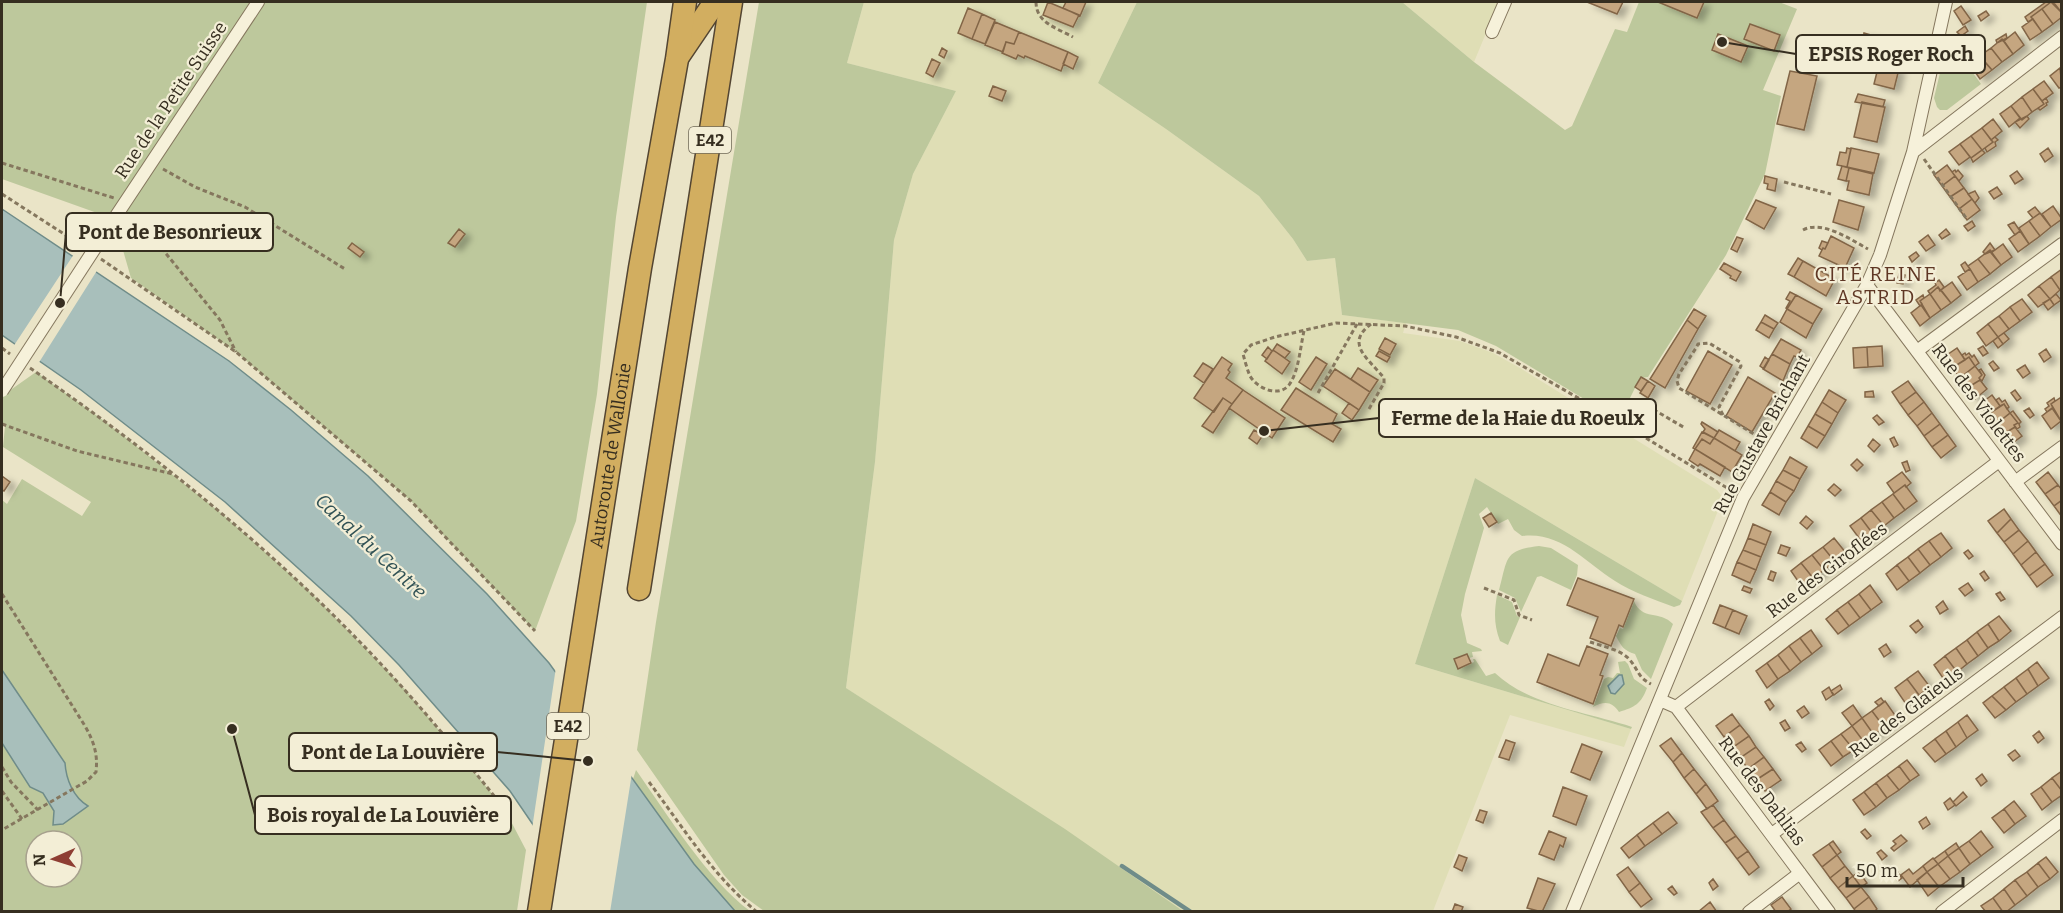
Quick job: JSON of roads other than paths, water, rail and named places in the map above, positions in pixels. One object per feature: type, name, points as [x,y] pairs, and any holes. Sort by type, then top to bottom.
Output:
[{"type":"highway","name":"Autoroute de Wallonie","points":[[539,912],[596,540],[685,2]]},
{"type":"highway","points":[[677,58],[715,2]]},
{"type":"highway","name":"E42","points":[[639,589],[731,2]]},
{"type":"street","name":"Rue de la Petite Suisse","points":[[2,391],[124,202],[258,2]]},
{"type":"street","points":[[1492,32],[1505,2]]},
{"type":"street","name":"Rue Gustave Brichant","points":[[1572,912],[1743,498],[1867,285],[1880,255],[1915,151],[1946,2]]},
{"type":"street","points":[[1915,151],[2061,37]]},
{"type":"street","points":[[1917,351],[2061,244]]},
{"type":"street","name":"Rue des Violettes","points":[[1867,285],[2061,544]]},
{"type":"street","points":[[2015,482],[2061,447]]},
{"type":"street","name":"Rue des Giroflées","points":[[1676,707],[1999,461]]},
{"type":"street","name":"Rue des Glaïeuls","points":[[1772,834],[2061,617]]},
{"type":"street","name":"Rue des Dahlias","points":[[1662,695],[1676,707],[1829,912]]},
{"type":"street","points":[[1942,912],[2061,820]]},
{"type":"street","points":[[1749,912],[1800,873]]},
{"type":"water","name":"Canal du Centre","points":[[2,209],[229,361],[368,476],[487,594],[549,663],[694,864],[735,911],[592,911],[510,791],[399,665],[351,616],[225,502],[81,390],[2,335]]},
{"type":"water","points":[[2,670],[65,763],[74,793],[88,806],[63,824],[53,825],[54,811],[43,793],[30,787],[2,743]]},
{"type":"water","points":[[1619,675],[1622,675],[1624,684],[1615,694],[1611,693],[1608,686]]},
{"type":"waterway","points":[[1122,866],[1191,912]]},
{"type":"place","name":"EPSIS Roger Roch","points":[[1722,42]]},
{"type":"place","name":"Pont de Besonrieux","points":[[60,303]]},
{"type":"place","name":"Ferme de la Haie du Roeulx","points":[[1264,431]]},
{"type":"place","name":"Bois royal de La Louvière","points":[[232,729]]},
{"type":"place","name":"Pont de La Louvière","points":[[588,761]]},
{"type":"district","name":"CITÉ REINE ASTRID","points":[[1876,286]]}]
